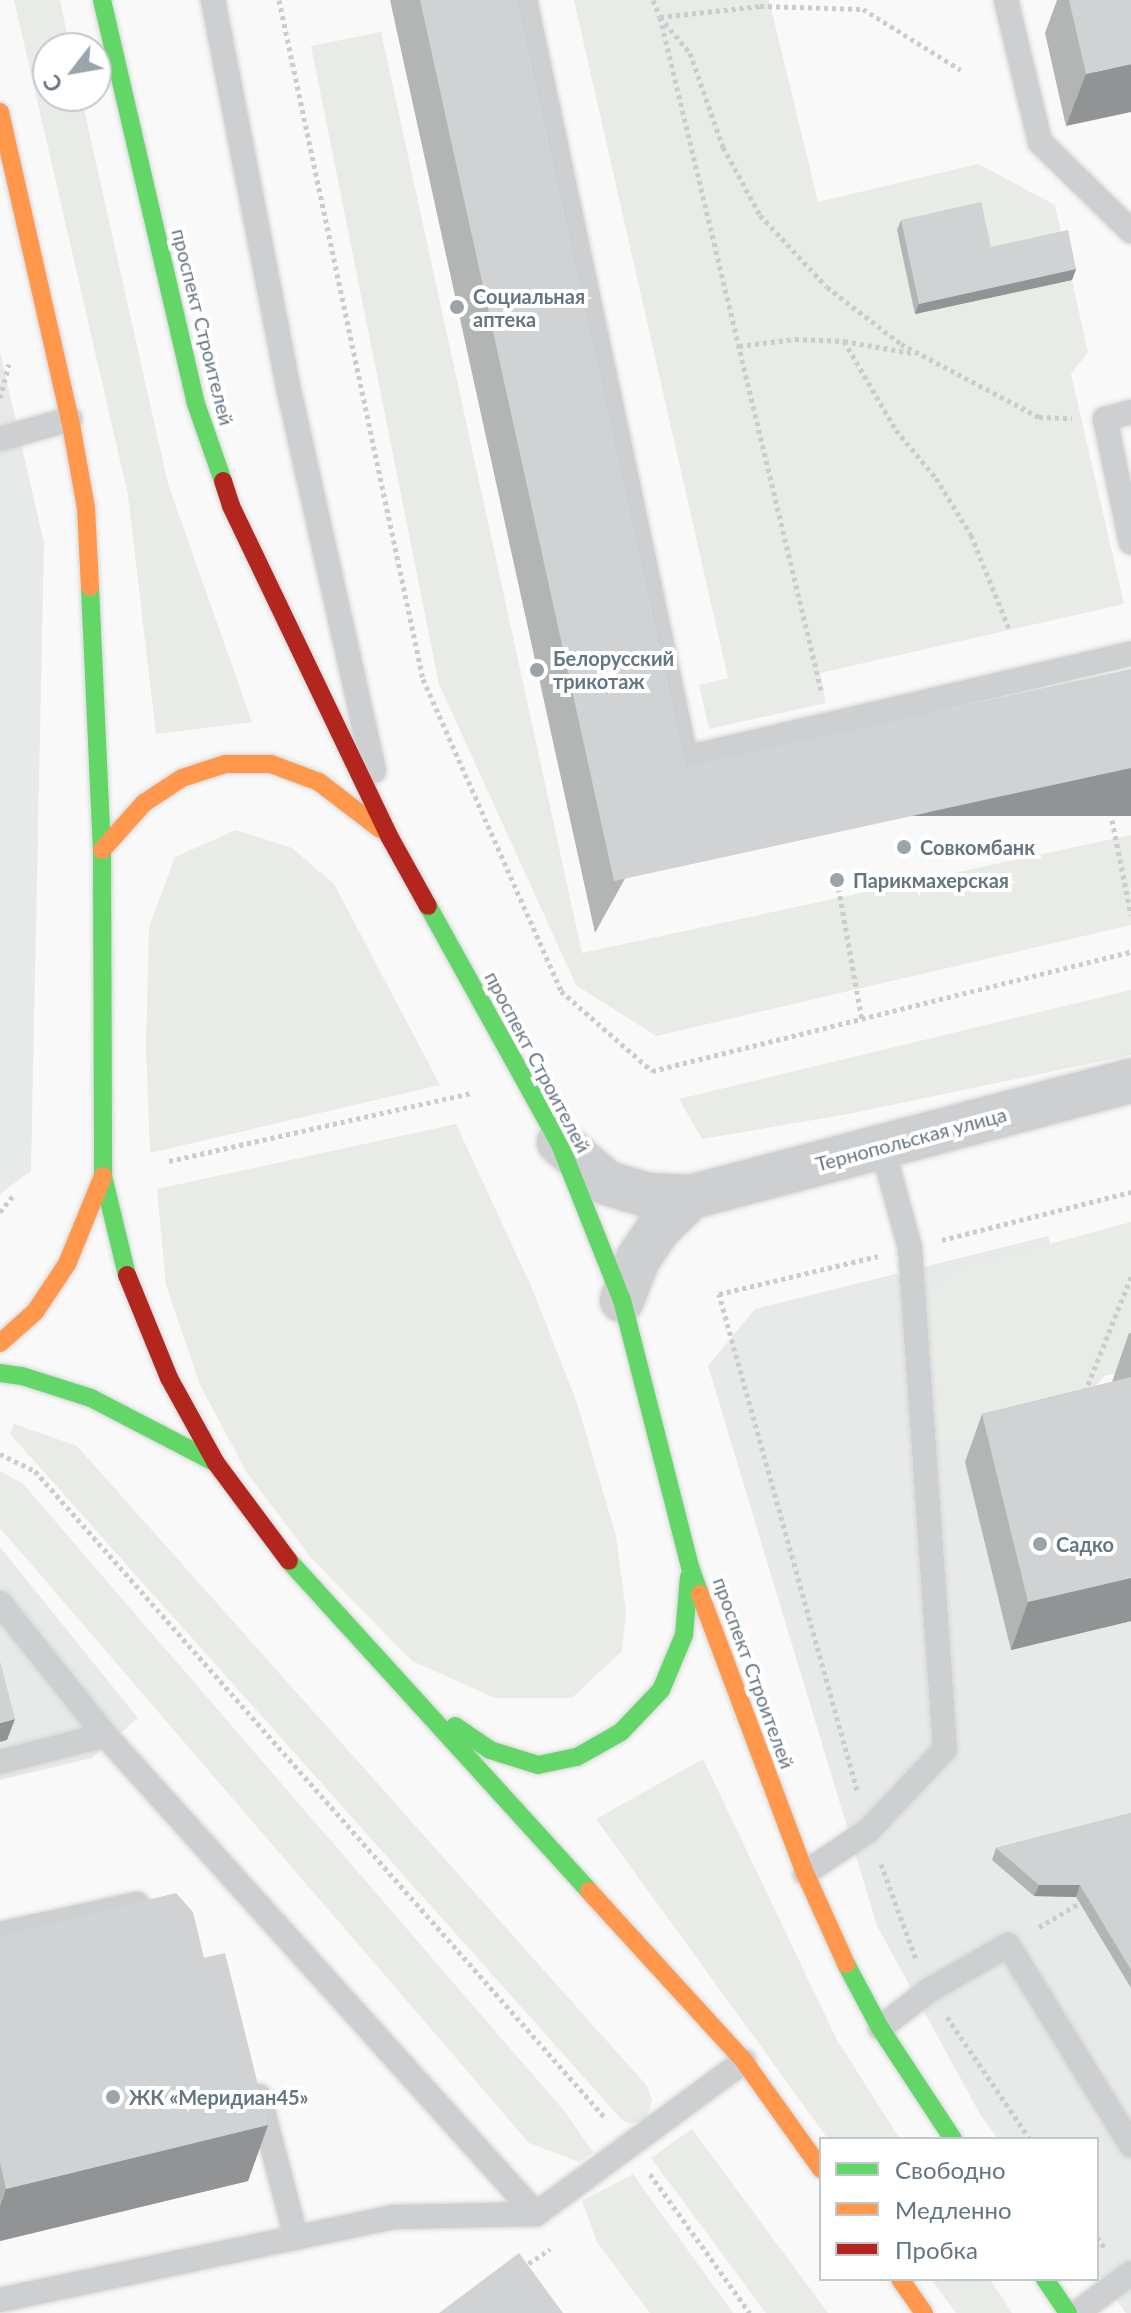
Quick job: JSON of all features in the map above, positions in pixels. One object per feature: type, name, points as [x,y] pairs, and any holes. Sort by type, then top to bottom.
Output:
[{"type":"main road","name":"проспект Строителей","points":[[102,0],[195,401],[226,491],[389,836],[559,1142],[622,1300],[690,1567],[805,1873],[836,1946],[880,2028],[952,2137]]},
{"type":"main road","points":[[0,112],[70,419],[86,508],[102,850],[103,1176],[130,1287],[169,1378],[216,1463],[296,1570],[744,2061],[819,2166]]},
{"type":"main road","points":[[102,850],[144,803],[182,778],[225,764],[271,764],[319,782],[389,836]]},
{"type":"main road","points":[[0,1343],[35,1312],[67,1264],[103,1176]]},
{"type":"main road","points":[[0,1373],[22,1376],[91,1398],[216,1463]]},
{"type":"main road","points":[[404,1690],[490,1750],[538,1765],[577,1757],[621,1732],[661,1690],[684,1635],[690,1567]]},
{"type":"main road","points":[[901,2281],[924,2313]]},
{"type":"main road","points":[[1046,2281],[1068,2313]]},
{"type":"street","name":"Тернопольская улица","points":[[559,1142],[607,1183],[647,1195],[691,1197],[1131,1081]]},
{"type":"street","name":"Тернопольская улица","points":[[622,1300],[645,1249],[658,1229],[691,1197]]},
{"type":"lane","points":[[213,0],[290,395],[389,836]]},
{"type":"lane","points":[[525,0],[686,758],[1131,654]]},
{"type":"lane","points":[[1006,0],[1040,142],[1131,231]]},
{"type":"lane","points":[[1131,412],[1105,419],[1131,542]]},
{"type":"lane","points":[[0,439],[70,419]]},
{"type":"lane","points":[[805,1873],[868,1831],[945,1749],[910,1248],[882,1146]]},
{"type":"lane","points":[[0,1603],[105,1735],[536,2214]]},
{"type":"lane","points":[[0,1762],[105,1735]]},
{"type":"lane","points":[[0,1934],[137,1904],[157,1927]]},
{"type":"lane","points":[[880,2028],[928,1991],[1008,1945],[1131,2145]]},
{"type":"lane","points":[[0,2300],[393,2217],[536,2214],[744,2061]]},
{"type":"lane","points":[[252,2068],[296,2237]]},
{"type":"lane","points":[[1077,2313],[1131,2273]]},
{"type":"path","points":[[279,0],[423,679],[561,991],[652,1071],[862,1022],[1131,952]]},
{"type":"path","points":[[653,0],[660,17],[829,725]]},
{"type":"path","points":[[660,17],[760,6],[863,9],[961,70]]},
{"type":"path","points":[[660,17],[690,53],[723,147],[760,215],[827,287],[901,344],[1039,417],[1105,419]]},
{"type":"path","points":[[739,346],[795,339],[844,341],[921,354]]},
{"type":"path","points":[[844,341],[896,430],[936,478],[971,535],[1010,631]]},
{"type":"path","points":[[1112,820],[1131,915]]},
{"type":"path","points":[[837,880],[862,1022]]},
{"type":"path","points":[[169,1161],[470,1093]]},
{"type":"path","points":[[0,1212],[13,1196]]},
{"type":"path","points":[[1083,1397],[1131,1277]]},
{"type":"path","points":[[719,1294],[868,1831],[928,1991],[1029,2137]]},
{"type":"path","points":[[0,1454],[35,1471],[630,2146],[750,2313]]},
{"type":"path","points":[[1008,1945],[1090,1897]]},
{"type":"path","points":[[519,2270],[557,2244]]},
{"type":"shaded area","points":[[14,0],[60,0],[67,32],[32,32],[32,78]]},
{"type":"shaded area","points":[[574,0],[769,0],[818,202],[978,164],[1055,205],[1088,352],[1071,374],[1124,604],[820,673],[826,703],[709,729],[699,685],[728,678]]},
{"type":"shaded area","points":[[381,32],[582,953],[1131,835],[1131,925],[656,1036],[576,985],[439,684],[311,46]]},
{"type":"shaded area","points":[[40,112],[85,112],[168,484],[252,722],[156,734],[128,495]]},
{"type":"shaded area","points":[[0,352],[44,543],[31,1171],[0,1194]]},
{"type":"shaded area","points":[[236,830],[292,848],[334,884],[440,1085],[150,1153],[146,1048],[149,927],[175,857]]},
{"type":"shaded area","points":[[1131,990],[1131,1055],[848,1114],[702,1139],[679,1099]]},
{"type":"shaded area","points":[[456,1124],[531,1286],[577,1403],[616,1536],[626,1613],[622,1651],[572,1698],[495,1698],[412,1661],[312,1559],[247,1473],[200,1385],[166,1285],[157,1189]]},
{"type":"shaded area","points":[[1131,1222],[1131,1370],[1104,1376],[1069,1416],[938,1446],[931,1295],[954,1270]]},
{"type":"shaded area","points":[[1048,1236],[1131,1539],[1131,2313],[1126,2313],[1099,2277],[1099,2137],[997,2137],[980,2114],[877,1926],[708,1366],[755,1309]]},
{"type":"shaded area","points":[[14,1424],[77,1446],[647,2086],[652,2100],[646,2119],[631,2124],[622,2120],[10,1434]]},
{"type":"shaded area","points":[[0,1471],[23,1484],[565,2112],[593,2152],[579,2162],[529,2143],[0,1528]]},
{"type":"shaded area","points":[[0,1547],[138,1718],[92,1758],[0,1780]]},
{"type":"shaded area","points":[[703,1759],[837,2040],[899,2137],[827,2137],[596,1819]]},
{"type":"shaded area","points":[[692,2129],[828,2313],[766,2313],[651,2158]]},
{"type":"shaded area","points":[[633,2174],[733,2313],[650,2313],[597,2242],[582,2201]]},
{"type":"shaded area","points":[[932,2281],[991,2281],[1012,2313],[956,2313]]},
{"type":"building","points":[[420,0],[518,0],[687,766],[1131,669],[1131,768],[614,881]]},
{"type":"building","points":[[1069,0],[1131,0],[1131,64],[1086,74]]},
{"type":"building","points":[[981,202],[991,247],[1068,230],[1076,269],[919,304],[901,220]]},
{"type":"building","points":[[1131,1377],[1131,1578],[1028,1602],[982,1414]]},
{"type":"building","points":[[0,1661],[15,1719],[0,1723]]},
{"type":"building","points":[[1131,1813],[1131,1970],[1080,1885],[1039,1885],[996,1848]]},
{"type":"building","name":"ЖК «Меридиан45»","points":[[176,1893],[193,1912],[204,1958],[225,1953],[268,2125],[6,2189],[0,2163],[0,1936]]},
{"type":"building","points":[[519,2253],[563,2313],[439,2313]]},
{"type":"traffic: fast","points":[[102,0],[195,401],[223,481]]},
{"type":"traffic: fast","points":[[90,587],[102,850],[103,1176],[127,1275]]},
{"type":"traffic: fast","points":[[428,906],[559,1142],[622,1300],[690,1567],[700,1594]]},
{"type":"traffic: fast","points":[[0,1373],[22,1376],[91,1398],[216,1463]]},
{"type":"traffic: fast","points":[[289,1561],[589,1891]]},
{"type":"traffic: fast","points":[[455,1726],[490,1750],[538,1765],[577,1757],[621,1732],[661,1690],[684,1635],[689,1577]]},
{"type":"traffic: fast","points":[[846,1964],[880,2028],[952,2137]]},
{"type":"traffic: fast","points":[[1046,2281],[1068,2313]]},
{"type":"traffic: slow","points":[[0,112],[70,419],[86,508],[90,587]]},
{"type":"traffic: slow","points":[[102,850],[144,803],[182,778],[225,764],[271,764],[319,782],[380,829]]},
{"type":"traffic: slow","points":[[0,1343],[35,1312],[67,1264],[103,1176]]},
{"type":"traffic: slow","points":[[700,1594],[805,1873],[846,1964]]},
{"type":"traffic: slow","points":[[589,1891],[744,2061],[819,2166]]},
{"type":"traffic: slow","points":[[901,2281],[924,2313]]},
{"type":"traffic: jam","points":[[223,481],[231,506],[389,836],[428,906]]},
{"type":"traffic: jam","points":[[127,1275],[169,1378],[216,1463],[289,1561]]},
{"type":"place","name":"Социальная аптека","points":[[457,307]]},
{"type":"place","name":"Белорусский трикотаж","points":[[537,670]]},
{"type":"place","name":"Совкомбанк","points":[[904,847]]},
{"type":"place","name":"Парикмахерская","points":[[837,880]]},
{"type":"place","name":"Садко","points":[[1040,1544]]},
{"type":"place","name":"ЖК «Меридиан45»","points":[[113,2097]]}]
